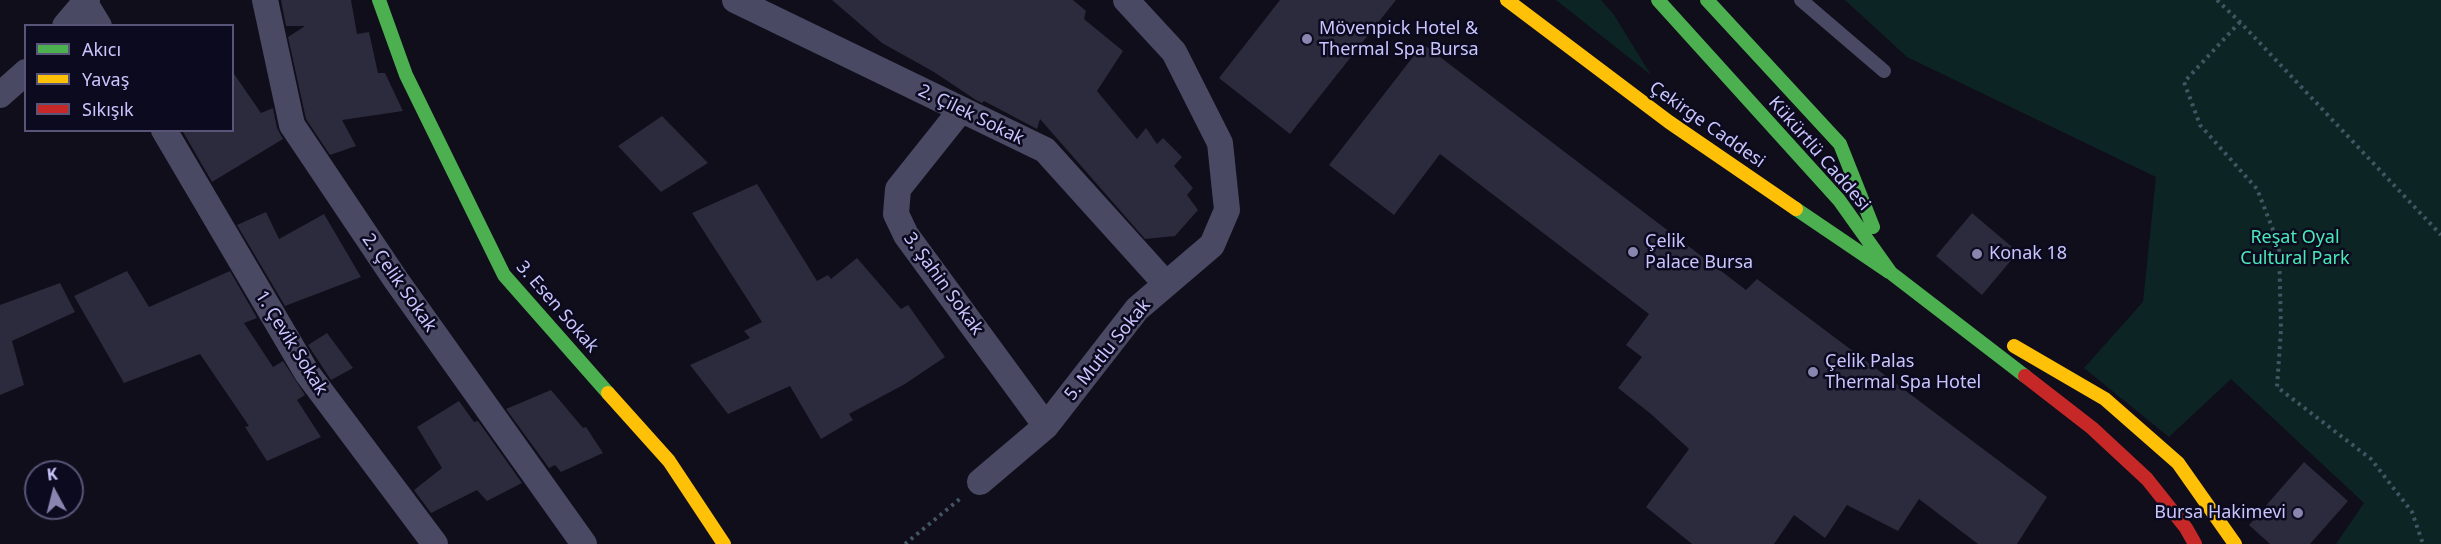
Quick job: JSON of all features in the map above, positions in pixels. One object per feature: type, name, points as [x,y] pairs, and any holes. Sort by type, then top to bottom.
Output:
[{"type":"main road","name":"3. Esen Sokak","points":[[379,0],[406,75],[504,275],[669,461],[724,544]]},
{"type":"main road","name":"Çekirge Caddesi","points":[[1507,0],[1669,122],[1891,273],[2092,428],[2147,478],[2186,528],[2195,544]]},
{"type":"main road","name":"Kükürtlü Caddesi","points":[[1658,0],[1839,200],[1891,273]]},
{"type":"main road","name":"Kükürtlü Caddesi","points":[[1707,0],[1840,144],[1891,273]]},
{"type":"main road","name":"Çekirge Caddesi","points":[[1891,273],[2105,399],[2178,463],[2235,544]]},
{"type":"street","name":"2. Çelik Sokak","points":[[265,0],[292,125],[396,280],[584,544]]},
{"type":"street","name":"2. Çilek Sokak","points":[[735,0],[1045,150],[1166,284]]},
{"type":"street","name":"5. Mutlu Sokak","points":[[980,482],[1047,426],[1137,309],[1212,245],[1227,210],[1220,143],[1174,52],[1126,0]]},
{"type":"street","points":[[67,24],[86,1],[98,24]]},
{"type":"street","points":[[0,95],[24,74]]},
{"type":"street","name":"3. Şahin Sokak","points":[[961,110],[898,189],[896,214],[906,235],[1047,426]]},
{"type":"street","name":"1. Çevik Sokak","points":[[165,132],[307,373],[435,544]]},
{"type":"lane","points":[[1801,0],[1884,71]]},
{"type":"path","points":[[2217,0],[2441,235]]},
{"type":"path","points":[[2240,22],[2184,82],[2200,125],[2257,189],[2279,245],[2281,330],[2277,387],[2371,459],[2412,512],[2423,544]]},
{"type":"path","points":[[905,544],[980,482]]},
{"type":"green space","points":[[1556,0],[1601,0],[1614,15],[1651,75]]},
{"type":"green space","name":"Reşat Oyal Cultural Park","points":[[1845,0],[2441,0],[2441,544],[2336,544],[2364,503],[2231,379],[2169,437],[2084,368],[2143,302],[2156,177],[1907,57]]},
{"type":"building","points":[[281,0],[351,0],[357,34],[369,32],[378,73],[385,73],[403,111],[342,120],[356,146],[330,155],[306,119],[288,37],[305,26],[286,26]]},
{"type":"building","points":[[832,0],[1073,0],[1086,11],[1084,19],[1123,51],[1097,91],[1137,139],[1146,128],[1157,144],[1163,138],[1182,157],[1174,166],[1193,188],[1187,195],[1198,210],[1175,236],[1145,239],[1040,119],[1037,129],[984,101],[982,103],[976,100],[934,72],[882,43]]},
{"type":"building","name":"Mövenpick Hotel & Thermal Spa Bursa","points":[[1280,0],[1396,0],[1290,134],[1219,78]]},
{"type":"building","points":[[1423,44],[1746,290],[1757,279],[2047,497],[2017,544],[1978,544],[1919,499],[1898,531],[1847,505],[1825,538],[1794,515],[1774,544],[1692,544],[1646,507],[1689,449],[1618,388],[1642,357],[1626,345],[1649,314],[1440,154],[1394,215],[1329,165]]},
{"type":"building","points":[[234,74],[261,113],[273,108],[277,128],[283,139],[212,182],[183,132],[234,132]]},
{"type":"building","points":[[662,116],[708,163],[661,192],[618,146]]},
{"type":"building","points":[[757,184],[817,281],[828,275],[831,279],[857,258],[901,309],[908,305],[945,357],[905,384],[849,414],[853,420],[821,439],[790,386],[728,414],[690,365],[750,338],[744,331],[762,322],[692,213]]},
{"type":"building","points":[[266,212],[279,239],[324,214],[361,277],[285,306],[237,225]]},
{"type":"building","name":"Konak 18","points":[[1972,213],[2018,252],[1982,295],[1936,256]]},
{"type":"building","points":[[127,271],[149,307],[230,271],[257,318],[244,323],[273,367],[283,361],[305,395],[297,400],[321,437],[267,461],[245,427],[249,426],[200,354],[124,383],[74,296]]},
{"type":"building","points":[[60,283],[75,312],[12,341],[24,385],[0,395],[0,305]]},
{"type":"building","points":[[327,333],[353,368],[331,380],[308,345]]},
{"type":"building","points":[[551,390],[583,428],[586,427],[603,453],[561,472],[555,465],[549,468],[506,409]]},
{"type":"building","points":[[459,401],[474,422],[478,421],[522,483],[487,501],[477,490],[431,513],[414,490],[442,468],[417,427]]},
{"type":"building","name":"Bursa Hakimevi","points":[[2304,462],[2348,501],[2310,544],[2270,544],[2249,525]]},
{"type":"traffic: fast","points":[[379,0],[406,75],[504,275],[608,393]]},
{"type":"traffic: fast","points":[[1658,0],[1839,200],[1891,273],[2025,376]]},
{"type":"traffic: fast","points":[[1707,0],[1840,144],[1873,227]]},
{"type":"traffic: fast","points":[[1796,209],[1889,272]]},
{"type":"traffic: slow","points":[[1507,0],[1669,122],[1796,209]]},
{"type":"traffic: slow","points":[[2014,346],[2105,399],[2178,463],[2235,544]]},
{"type":"traffic: slow","points":[[608,393],[669,461],[724,544]]},
{"type":"traffic: jam","points":[[2025,376],[2092,428],[2147,479],[2186,528],[2195,544]]},
{"type":"place","name":"Mövenpick Hotel & Thermal Spa Bursa","points":[[1307,39]]},
{"type":"place","name":"Çelik Palace Bursa","points":[[1633,252]]},
{"type":"place","name":"Konak 18","points":[[1977,254]]},
{"type":"place","name":"Çelik Palas Thermal Spa Hotel","points":[[1813,372]]},
{"type":"place","name":"Bursa Hakimevi","points":[[2298,513]]}]
